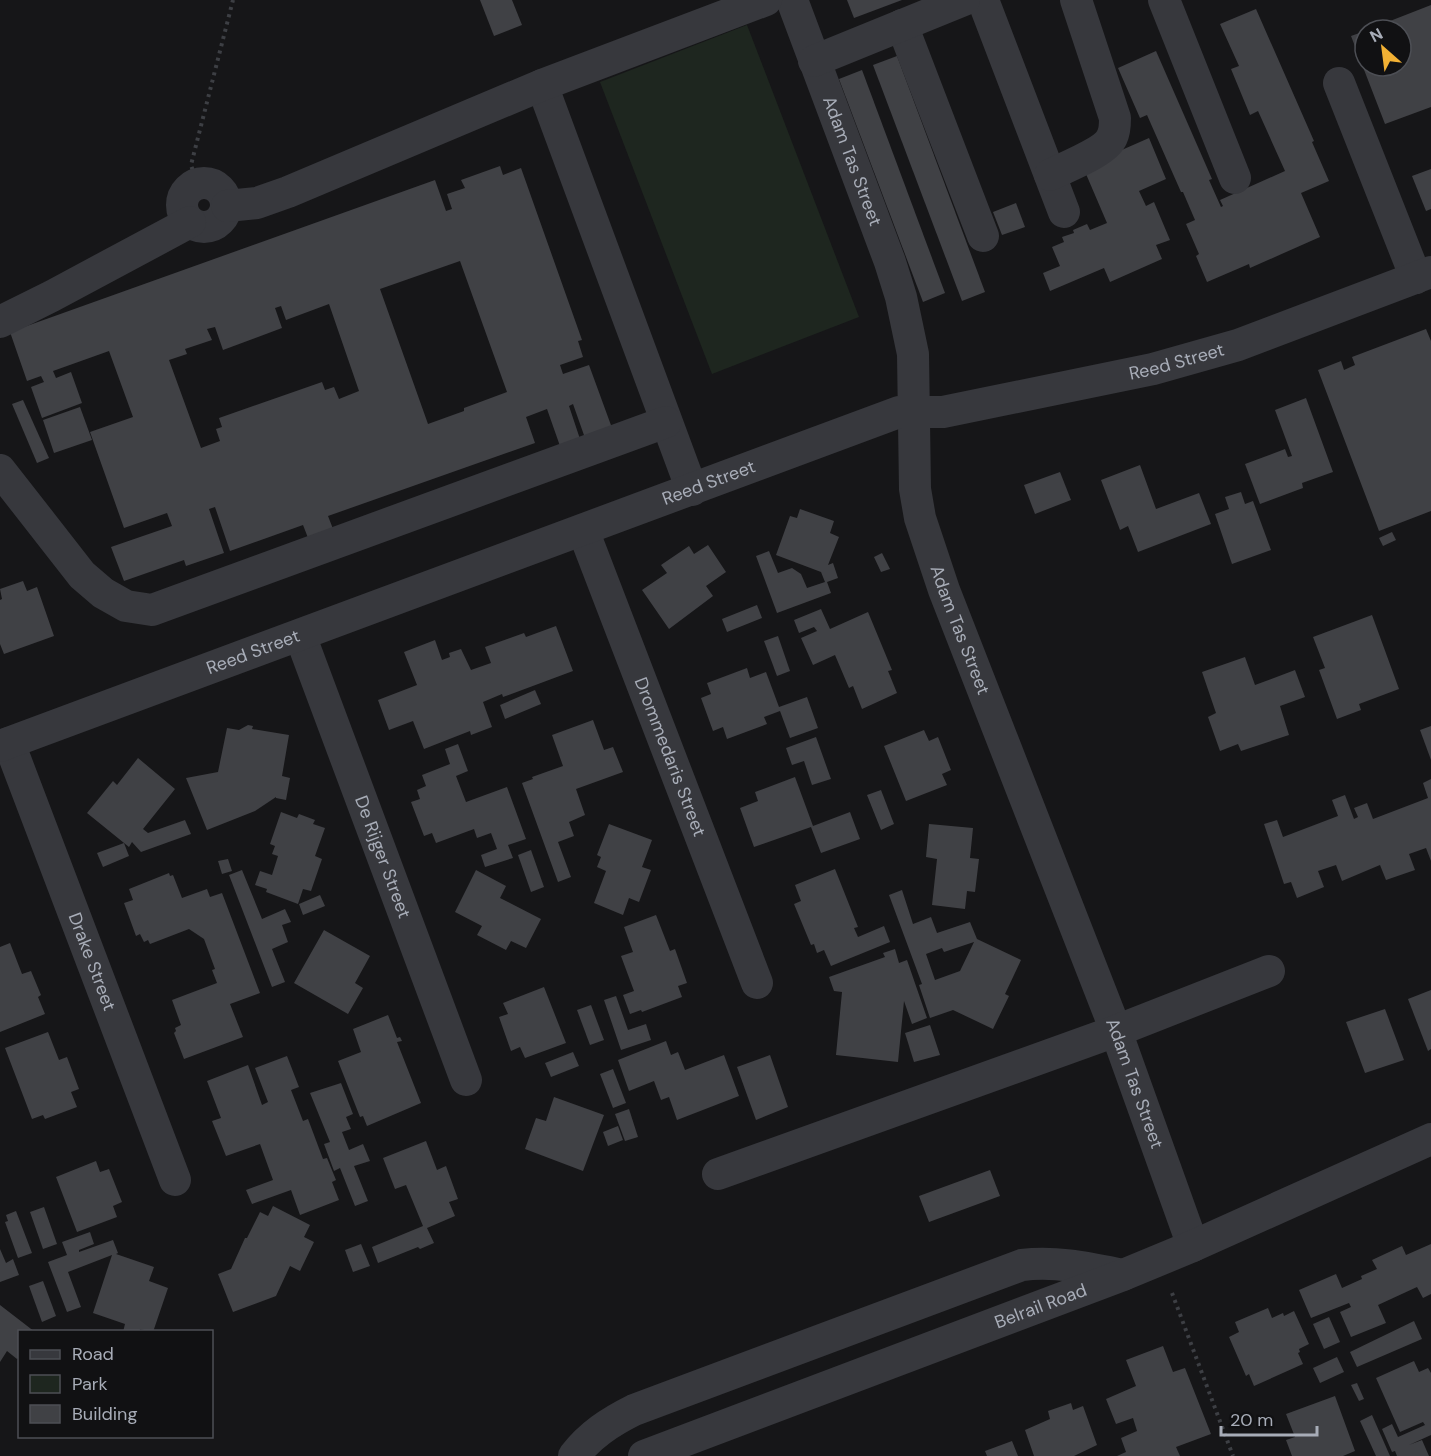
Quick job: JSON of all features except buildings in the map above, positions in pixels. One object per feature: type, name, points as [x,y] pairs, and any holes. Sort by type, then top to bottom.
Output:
[{"type":"street","points":[[227,206],[257,203],[288,192],[543,85],[766,0]]},
{"type":"street","name":"Adam Tas Street","points":[[792,0],[901,297],[913,354],[915,489],[920,518],[944,590],[1116,1031],[1193,1246]]},
{"type":"street","points":[[814,61],[964,0]]},
{"type":"street","points":[[983,0],[1064,212]]},
{"type":"street","points":[[1050,175],[1102,148],[1112,140],[1114,130],[1115,118],[1076,0]]},
{"type":"street","points":[[1164,0],[1235,178]]},
{"type":"street","points":[[902,25],[983,236]]},
{"type":"street","points":[[1339,83],[1423,275]]},
{"type":"street","points":[[543,85],[692,490]]},
{"type":"street","points":[[197,184],[214,185],[226,198],[227,206],[224,216],[217,223],[208,227],[190,222],[184,214],[182,206],[184,197],[189,189],[197,184]]},
{"type":"street","points":[[0,322],[190,222]]},
{"type":"street","name":"Reed Street","points":[[4,745],[899,412],[943,412],[1112,378],[1193,358],[1281,330],[1423,275]]},
{"type":"street","points":[[0,470],[82,575],[102,593],[126,606],[152,610],[666,422]]},
{"type":"street","name":"Drommedaris Street","points":[[583,530],[757,983]]},
{"type":"street","name":"De Rijger Street","points":[[300,635],[466,1080]]},
{"type":"street","name":"Drake Street","points":[[4,745],[175,1180]]},
{"type":"street","points":[[717,1174],[1116,1031],[1269,970]]},
{"type":"street","name":"Belrail Road","points":[[644,1456],[1123,1275],[1431,1139]]},
{"type":"street","points":[[574,1456],[583,1444],[599,1430],[634,1410],[1022,1265],[1067,1264],[1123,1275]]},
{"type":"path","points":[[197,184],[191,165],[233,0]]},
{"type":"path","points":[[1172,1293],[1233,1456]]},
{"type":"green space","points":[[747,25],[859,317],[712,374],[600,82]]}]
